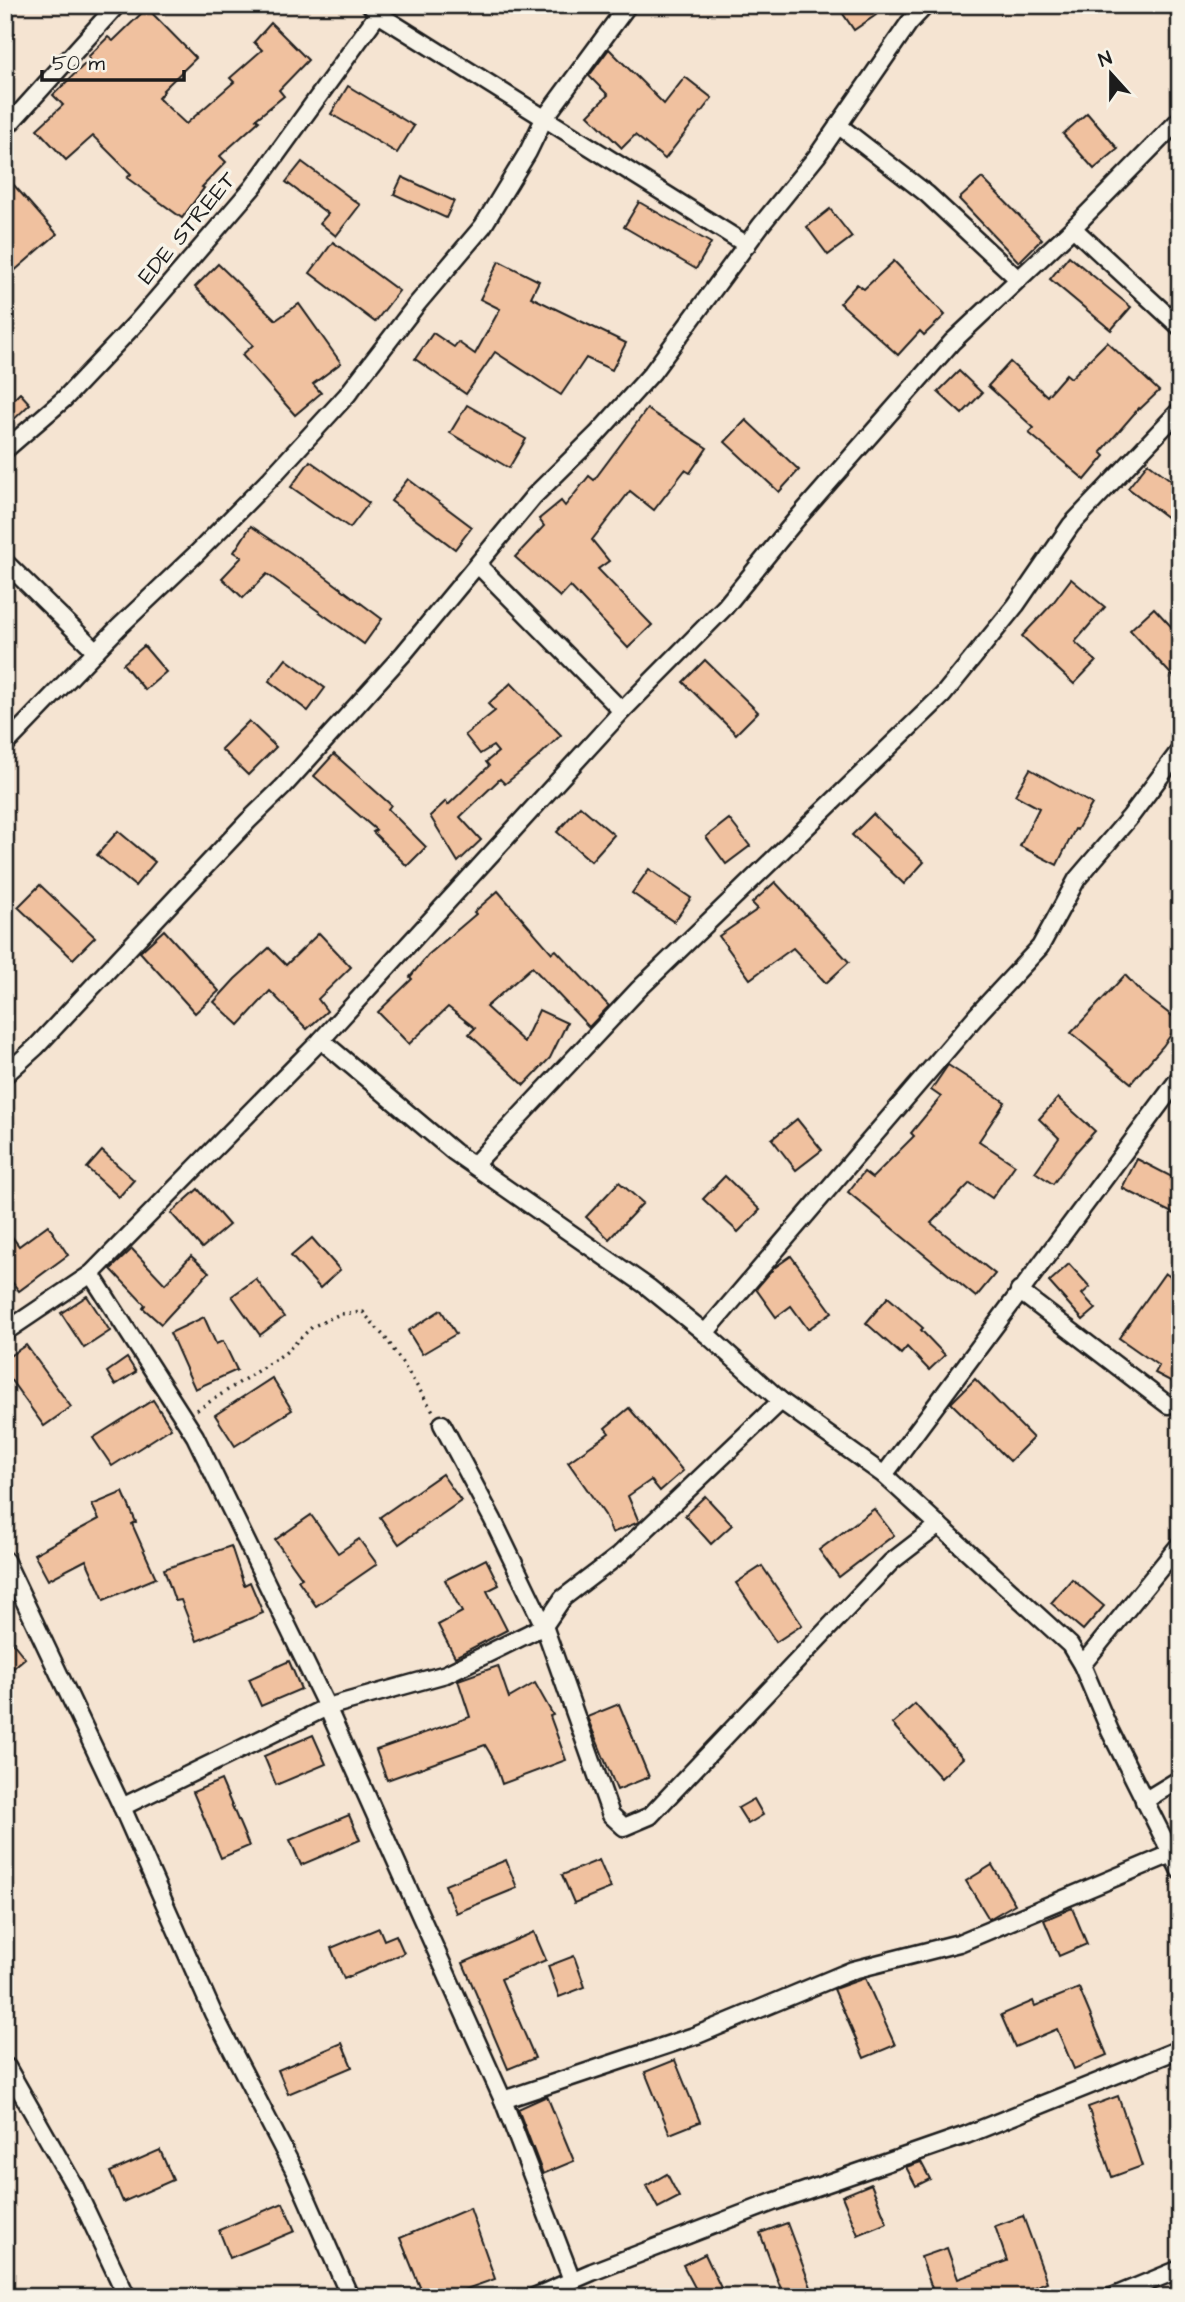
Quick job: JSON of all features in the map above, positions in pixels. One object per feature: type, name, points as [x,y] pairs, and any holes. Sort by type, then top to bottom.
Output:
[{"type":"street","points":[[5,129],[117,5]]},
{"type":"street","points":[[5,745],[96,650],[271,478],[346,395],[417,304],[483,226],[528,152],[544,119],[628,5]]},
{"type":"street","points":[[5,1075],[36,1047],[248,821],[284,787],[404,653],[534,496],[597,434],[652,373],[817,156],[909,23],[926,5]]},
{"type":"street","points":[[374,10],[747,245]]},
{"type":"street","name":"EDE STREET","points":[[5,450],[64,399],[127,333],[244,197],[374,10]]},
{"type":"street","points":[[5,1332],[91,1274],[321,1040],[622,711],[725,607],[795,521],[952,342],[1073,228],[1180,119]]},
{"type":"street","points":[[838,125],[927,194],[1018,279]]},
{"type":"street","points":[[1073,228],[1180,327]]},
{"type":"street","points":[[474,1165],[639,989],[943,695],[1016,605],[1072,525],[1180,410]]},
{"type":"street","points":[[5,562],[96,650]]},
{"type":"street","points":[[478,565],[622,711]]},
{"type":"street","points":[[705,1333],[977,1015],[1040,947],[1077,879],[1130,817],[1180,750]]},
{"type":"street","points":[[321,1040],[454,1152],[648,1287],[705,1333],[780,1401],[884,1475],[1070,1645],[1180,1871]]},
{"type":"street","points":[[884,1475],[1180,1077]]},
{"type":"street","points":[[91,1274],[195,1436],[327,1707],[503,2100],[572,2280]]},
{"type":"street","points":[[1019,1291],[1168,1405]]},
{"type":"street","points":[[122,1807],[327,1707],[446,1674],[544,1626],[563,1598],[618,1556],[780,1401]]},
{"type":"street","points":[[442,1424],[493,1520],[544,1626],[611,1815],[624,1827],[650,1816],[891,1562],[939,1525]]},
{"type":"street","points":[[1082,1665],[1180,1544]]},
{"type":"street","points":[[5,1560],[122,1807],[213,2013],[296,2174],[350,2297]]},
{"type":"street","points":[[1144,1801],[1180,1779]]},
{"type":"street","points":[[503,2100],[697,2035],[853,1970],[958,1943],[1171,1854]]},
{"type":"street","points":[[534,2297],[773,2202],[966,2135],[1180,2049]]},
{"type":"street","points":[[6,2066],[75,2187],[127,2297]]},
{"type":"street","points":[[1112,2297],[1180,2269]]},
{"type":"path","points":[[183,1419],[285,1353],[312,1326],[340,1314],[363,1312],[388,1341],[442,1424]]},
{"type":"building","points":[[837,5],[869,5],[876,15],[854,30]]},
{"type":"building","points":[[147,8],[196,58],[158,98],[186,124],[234,82],[230,78],[262,50],[254,42],[271,23],[308,60],[279,90],[284,96],[256,119],[259,121],[220,156],[226,162],[202,187],[204,188],[182,218],[127,178],[131,174],[93,136],[66,160],[37,129],[63,105],[53,95],[108,37],[113,41]]},
{"type":"building","points":[[609,49],[664,104],[685,77],[712,98],[665,159],[635,135],[622,148],[588,115],[608,95],[589,76]]},
{"type":"building","points":[[348,86],[414,126],[397,153],[331,114]]},
{"type":"building","points":[[1087,113],[1118,149],[1094,169],[1063,134]]},
{"type":"building","points":[[302,162],[360,205],[336,236],[320,223],[328,214],[286,182]]},
{"type":"building","points":[[5,175],[57,234],[5,279]]},
{"type":"building","points":[[402,177],[454,201],[446,218],[394,194]]},
{"type":"building","points":[[982,178],[1042,239],[1019,262],[959,199]]},
{"type":"building","points":[[639,202],[711,243],[696,269],[624,227]]},
{"type":"building","points":[[830,209],[852,237],[828,255],[807,227]]},
{"type":"building","points":[[333,242],[399,291],[375,322],[310,273]]},
{"type":"building","points":[[1069,256],[1131,307],[1111,330],[1050,279]]},
{"type":"building","points":[[499,261],[539,281],[531,297],[626,343],[612,370],[586,358],[561,395],[495,352],[466,394],[415,359],[433,333],[454,347],[458,342],[475,354],[500,309],[480,299]]},
{"type":"building","points":[[894,261],[945,315],[924,335],[920,331],[898,355],[840,303],[857,284],[864,289]]},
{"type":"building","points":[[218,264],[276,320],[299,304],[341,363],[313,384],[321,393],[295,415],[242,355],[253,345],[195,287]]},
{"type":"building","points":[[1107,342],[1159,391],[1139,408],[1101,452],[1105,456],[1085,480],[1029,433],[1034,428],[988,386],[1010,362],[1047,396],[1066,374],[1071,378]]},
{"type":"building","points":[[959,371],[982,393],[962,414],[938,392]]},
{"type":"building","points":[[20,393],[30,404],[5,428],[5,408]]},
{"type":"building","points":[[467,405],[526,439],[509,468],[450,433]]},
{"type":"building","points":[[647,409],[707,448],[690,473],[685,470],[654,510],[630,491],[592,540],[609,561],[598,569],[652,625],[628,648],[570,586],[560,597],[515,557],[544,526],[539,519],[561,501],[565,506],[589,476],[594,480]]},
{"type":"building","points":[[746,420],[799,470],[779,492],[725,442]]},
{"type":"building","points":[[310,461],[369,503],[350,528],[291,487]]},
{"type":"building","points":[[1148,463],[1180,487],[1180,527],[1128,488]]},
{"type":"building","points":[[408,479],[472,527],[455,549],[391,501]]},
{"type":"building","points":[[251,526],[382,619],[364,644],[267,574],[243,598],[222,578],[242,557],[234,552]]},
{"type":"building","points":[[1071,579],[1105,607],[1075,642],[1096,661],[1074,684],[1022,636]]},
{"type":"building","points":[[1154,608],[1180,636],[1180,684],[1130,630]]},
{"type":"building","points":[[144,646],[166,672],[145,690],[123,664]]},
{"type":"building","points":[[286,659],[325,688],[308,711],[269,681]]},
{"type":"building","points":[[705,660],[758,712],[736,734],[683,682]]},
{"type":"building","points":[[511,683],[561,735],[505,784],[500,779],[460,817],[481,840],[458,862],[430,816],[446,801],[448,805],[489,766],[486,762],[498,752],[493,746],[480,754],[465,735],[495,711],[488,704]]},
{"type":"building","points":[[249,721],[276,747],[248,775],[221,749]]},
{"type":"building","points":[[334,754],[391,805],[388,809],[426,847],[407,866],[373,832],[376,830],[314,776]]},
{"type":"building","points":[[1030,769],[1092,804],[1077,830],[1075,829],[1057,865],[1020,846],[1039,808],[1015,795]]},
{"type":"building","points":[[580,806],[614,835],[591,861],[557,832]]},
{"type":"building","points":[[873,814],[924,862],[904,884],[852,835]]},
{"type":"building","points":[[729,819],[750,846],[726,864],[706,837]]},
{"type":"building","points":[[118,831],[155,862],[135,886],[97,855]]},
{"type":"building","points":[[649,869],[691,898],[674,922],[632,893]]},
{"type":"building","points":[[775,882],[849,962],[826,983],[793,948],[750,979],[719,936],[758,909],[752,903]]},
{"type":"building","points":[[40,885],[95,937],[73,959],[18,907]]},
{"type":"building","points":[[498,891],[552,953],[556,950],[609,1006],[589,1027],[532,967],[486,1007],[524,1042],[539,1010],[567,1023],[550,1058],[524,1085],[469,1034],[475,1028],[448,1007],[409,1044],[378,1012],[412,979],[410,977],[428,955],[476,914],[474,912]]},
{"type":"building","points":[[164,930],[219,991],[195,1013],[140,952]]},
{"type":"building","points":[[319,933],[351,967],[318,999],[327,1011],[307,1029],[270,991],[239,1025],[214,1002],[269,948],[286,965]]},
{"type":"building","points":[[1125,975],[1142,993],[1180,1022],[1131,1083],[1071,1033]]},
{"type":"building","points":[[948,1065],[1005,1102],[979,1141],[1015,1165],[992,1198],[970,1183],[931,1223],[995,1274],[976,1297],[848,1192],[864,1172],[872,1178],[914,1136],[911,1133],[941,1097],[931,1090]]},
{"type":"building","points":[[1058,1098],[1095,1131],[1053,1184],[1035,1172],[1059,1138],[1039,1119]]},
{"type":"building","points":[[797,1119],[822,1150],[796,1170],[772,1139]]},
{"type":"building","points":[[102,1151],[134,1180],[119,1197],[87,1168]]},
{"type":"building","points":[[1137,1159],[1180,1181],[1180,1217],[1122,1188]]},
{"type":"building","points":[[725,1176],[760,1210],[738,1232],[703,1199]]},
{"type":"building","points":[[619,1182],[643,1203],[609,1239],[586,1217]]},
{"type":"building","points":[[198,1189],[229,1225],[202,1248],[171,1213]]},
{"type":"building","points":[[48,1225],[68,1255],[19,1291],[5,1273],[5,1227],[19,1246]]},
{"type":"building","points":[[312,1238],[340,1270],[320,1288],[291,1256]]},
{"type":"building","points":[[132,1249],[165,1284],[191,1256],[209,1272],[161,1324],[143,1308],[145,1305],[111,1269]]},
{"type":"building","points":[[791,1256],[832,1312],[808,1329],[791,1306],[776,1317],[756,1289],[774,1268]]},
{"type":"building","points":[[1069,1264],[1090,1287],[1082,1294],[1096,1309],[1083,1320],[1049,1282]]},
{"type":"building","points":[[1165,1273],[1180,1284],[1180,1386],[1155,1373],[1159,1366],[1119,1338]]},
{"type":"building","points":[[256,1279],[284,1317],[260,1335],[232,1296]]},
{"type":"building","points":[[87,1296],[110,1331],[84,1348],[61,1313]]},
{"type":"building","points":[[888,1297],[923,1328],[921,1330],[945,1355],[929,1370],[907,1347],[901,1354],[866,1323]]},
{"type":"building","points":[[441,1310],[456,1334],[422,1354],[408,1331]]},
{"type":"building","points":[[204,1317],[216,1344],[223,1341],[237,1370],[195,1389],[170,1333]]},
{"type":"building","points":[[26,1345],[71,1407],[44,1426],[5,1372],[5,1359]]},
{"type":"building","points":[[127,1358],[136,1372],[115,1385],[107,1372]]},
{"type":"building","points":[[272,1378],[292,1410],[235,1446],[215,1415]]},
{"type":"building","points":[[975,1379],[1033,1438],[1010,1461],[951,1403]]},
{"type":"building","points":[[153,1400],[171,1428],[112,1466],[93,1438]]},
{"type":"building","points":[[629,1408],[683,1471],[660,1491],[651,1480],[628,1496],[639,1522],[612,1533],[605,1515],[568,1462],[609,1433],[605,1428]]},
{"type":"building","points":[[442,1474],[461,1501],[399,1544],[380,1517]]},
{"type":"building","points":[[123,1492],[136,1522],[132,1524],[156,1578],[104,1600],[86,1560],[48,1580],[34,1554],[99,1519],[92,1505]]},
{"type":"building","points":[[705,1496],[732,1525],[711,1544],[685,1515]]},
{"type":"building","points":[[874,1509],[894,1535],[839,1577],[819,1550]]},
{"type":"building","points":[[311,1515],[338,1553],[359,1539],[377,1564],[316,1606],[298,1580],[302,1578],[275,1540]]},
{"type":"building","points":[[231,1546],[244,1585],[250,1582],[263,1613],[197,1641],[181,1600],[175,1601],[164,1569]]},
{"type":"building","points":[[486,1559],[499,1585],[487,1591],[507,1630],[455,1657],[438,1625],[462,1612],[445,1580]]},
{"type":"building","points":[[762,1566],[802,1625],[776,1642],[736,1583]]},
{"type":"building","points":[[1072,1579],[1104,1606],[1083,1630],[1051,1603]]},
{"type":"building","points":[[5,1633],[25,1658],[5,1675]]},
{"type":"building","points":[[289,1661],[301,1689],[261,1706],[249,1679]]},
{"type":"building","points":[[498,1666],[509,1698],[535,1683],[553,1715],[550,1716],[566,1760],[502,1784],[494,1760],[485,1745],[387,1780],[376,1750],[470,1717],[458,1680]]},
{"type":"building","points":[[619,1704],[649,1777],[617,1790],[587,1717]]},
{"type":"building","points":[[915,1704],[963,1758],[941,1778],[892,1724]]},
{"type":"building","points":[[313,1735],[326,1764],[276,1785],[264,1756]]},
{"type":"building","points":[[221,1780],[249,1846],[221,1858],[193,1792]]},
{"type":"building","points":[[754,1799],[763,1815],[748,1824],[738,1808]]},
{"type":"building","points":[[349,1815],[360,1840],[301,1865],[290,1840]]},
{"type":"building","points":[[506,1860],[517,1888],[456,1913],[445,1885]]},
{"type":"building","points":[[599,1860],[611,1888],[574,1903],[562,1875]]},
{"type":"building","points":[[992,1865],[1015,1904],[989,1919],[966,1881]]},
{"type":"building","points":[[1072,1908],[1087,1944],[1059,1956],[1044,1920]]},
{"type":"building","points":[[379,1928],[384,1940],[396,1935],[404,1953],[344,1979],[331,1948]]},
{"type":"building","points":[[534,1932],[546,1960],[501,1979],[535,2058],[508,2069],[463,1963]]},
{"type":"building","points":[[574,1956],[585,1987],[559,1997],[548,1966]]},
{"type":"building","points":[[865,1978],[895,2045],[864,2058],[834,1989]]},
{"type":"building","points":[[1079,1988],[1107,2055],[1074,2069],[1057,2029],[1015,2047],[1001,2015],[1033,2001],[1035,2006]]},
{"type":"building","points":[[342,2043],[352,2067],[288,2094],[278,2070]]},
{"type":"building","points":[[675,2060],[700,2122],[670,2134],[645,2072]]},
{"type":"building","points":[[547,2096],[574,2161],[543,2174],[518,2109]]},
{"type":"building","points":[[1118,2096],[1142,2166],[1112,2177],[1088,2107]]},
{"type":"building","points":[[160,2150],[173,2180],[123,2202],[110,2172]]},
{"type":"building","points":[[921,2162],[930,2179],[916,2186],[906,2167]]},
{"type":"building","points":[[667,2174],[679,2197],[658,2208],[646,2186]]},
{"type":"building","points":[[871,2184],[887,2223],[858,2235],[842,2196]]},
{"type":"building","points":[[283,2203],[295,2231],[230,2258],[219,2230]]},
{"type":"building","points":[[470,2208],[495,2279],[455,2293],[456,2297],[424,2297],[400,2238]]},
{"type":"building","points":[[1023,2216],[1047,2282],[1008,2297],[935,2297],[921,2257],[947,2248],[958,2279],[1007,2261],[995,2226]]},
{"type":"building","points":[[787,2223],[812,2290],[794,2297],[784,2297],[760,2233]]},
{"type":"building","points":[[705,2254],[721,2288],[700,2297],[683,2265]]}]
